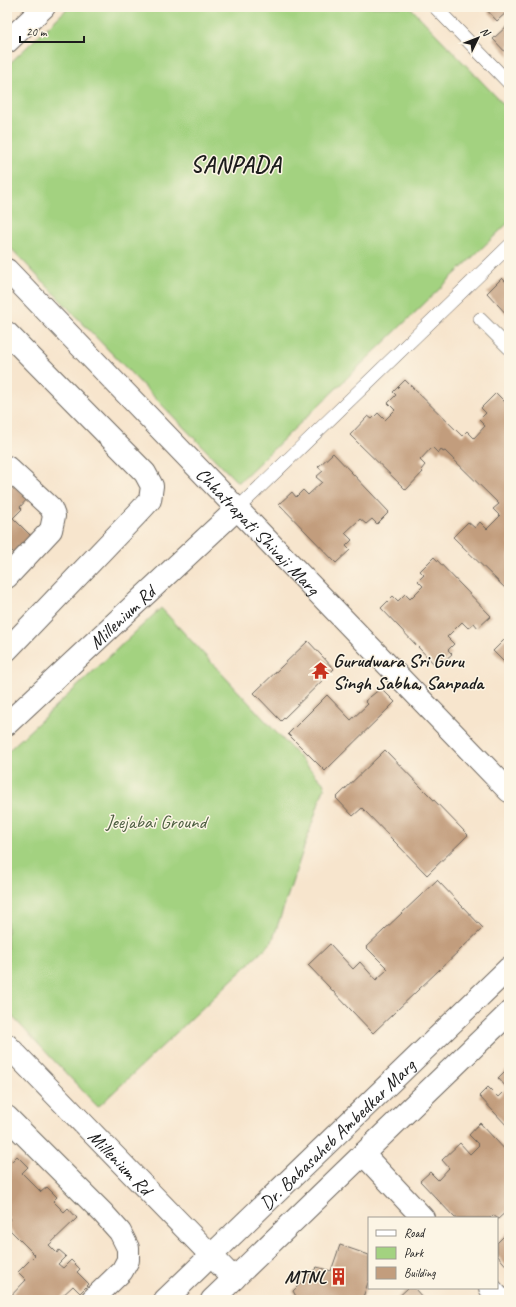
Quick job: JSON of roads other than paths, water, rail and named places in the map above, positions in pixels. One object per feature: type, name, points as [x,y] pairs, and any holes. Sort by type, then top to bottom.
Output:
[{"type":"street","points":[[7,42],[43,7]]},
{"type":"street","name":"Chhatrapati Shivaji Marg","points":[[7,270],[509,791]]},
{"type":"street","points":[[7,333],[145,473],[152,486],[150,500],[7,650]]},
{"type":"street","points":[[7,467],[51,508],[54,516],[51,530],[7,577]]},
{"type":"street","name":"Millenium Rd","points":[[7,724],[237,509]]},
{"type":"street","name":"Dr. Babasaheb Ambedkar Marg","points":[[165,1300],[509,968]]},
{"type":"street","name":"Dr. Babasaheb Ambedkar Marg","points":[[212,1300],[509,1013]]},
{"type":"street","name":"Millenium Rd","points":[[7,1044],[234,1279]]},
{"type":"street","points":[[7,1117],[103,1213],[120,1232],[128,1248],[128,1260],[122,1271],[92,1300]]},
{"type":"street","points":[[363,1154],[422,1217]]},
{"type":"street","points":[[491,1289],[501,1300]]},
{"type":"lane","points":[[435,7],[509,83]]},
{"type":"lane","points":[[237,509],[509,246]]},
{"type":"lane","points":[[480,319],[509,348]]},
{"type":"place","name":"Gurudwara Sri Guru Singh Sabha, Sanpada","points":[[320,671]]},
{"type":"place","name":"MTNL","points":[[339,1276]]},
{"type":"district","name":"SANPADA","points":[[236,164]]},
{"type":"park label","name":"Jeejabai Ground","points":[[156,821]]}]
